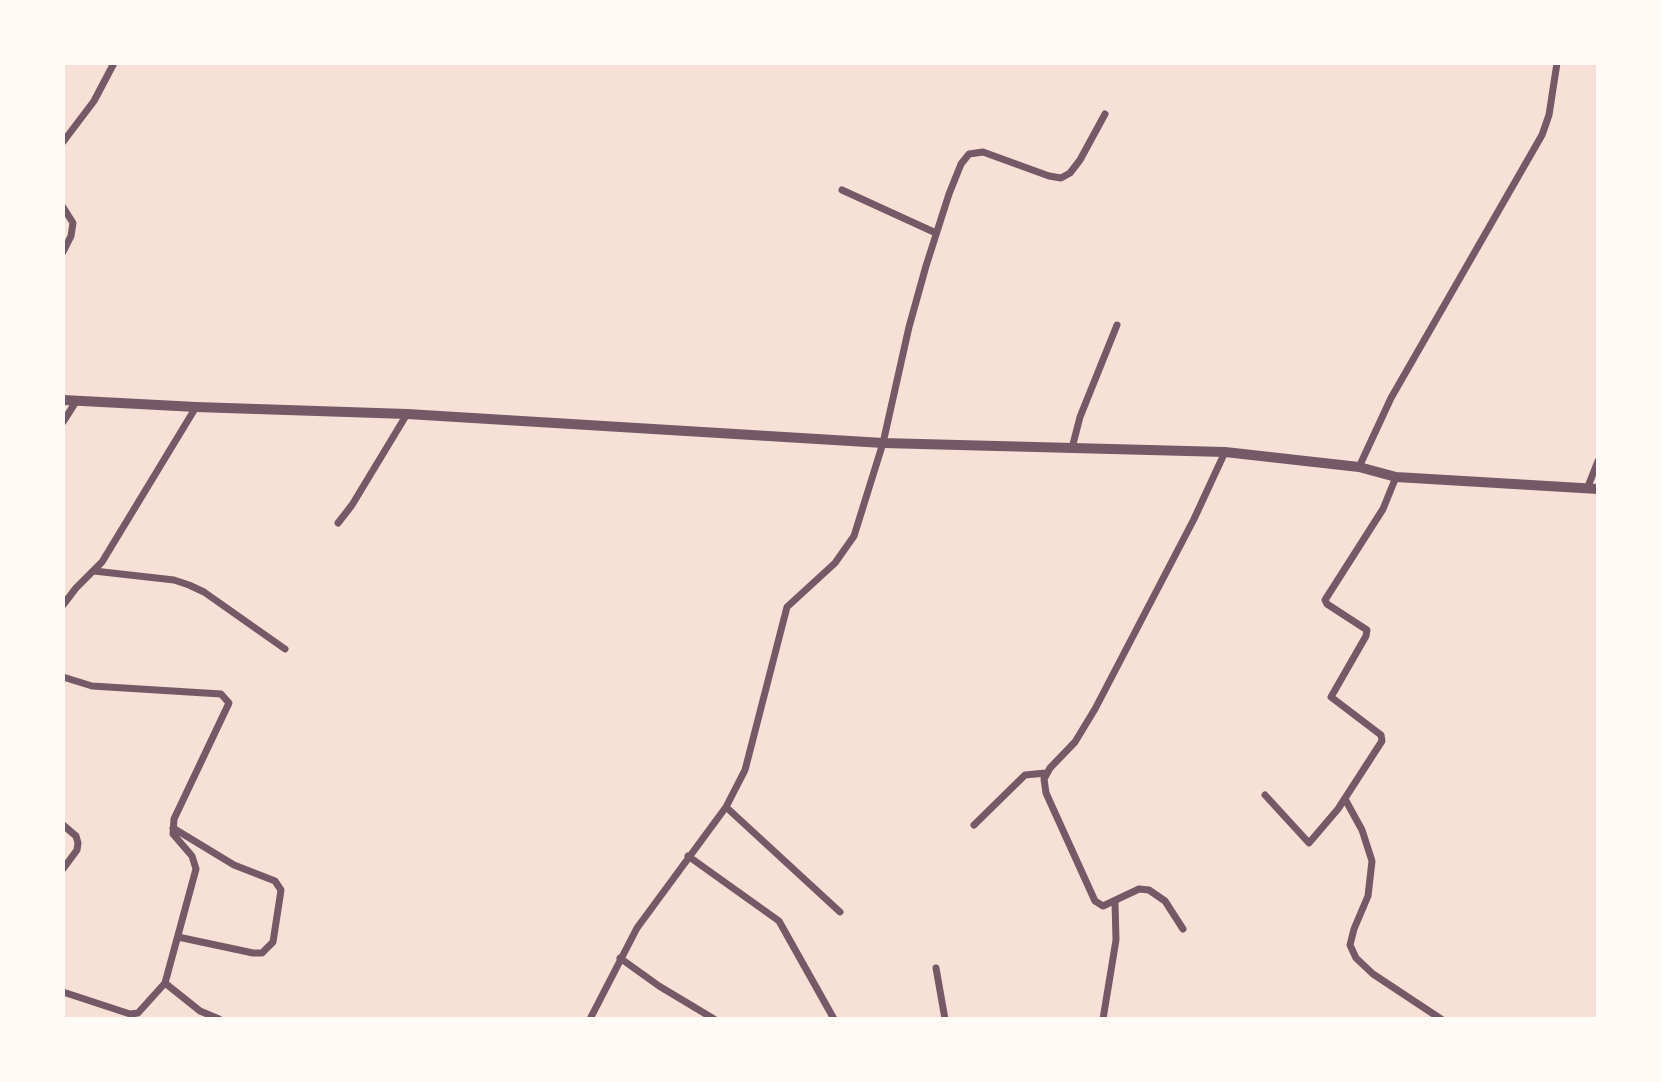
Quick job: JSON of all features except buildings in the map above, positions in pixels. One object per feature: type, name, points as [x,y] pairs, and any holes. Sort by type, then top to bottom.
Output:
[{"type":"street","points":[[63,142],[94,101],[114,63]]},
{"type":"street","points":[[1359,467],[1391,398],[1542,135],[1549,115],[1557,63]]},
{"type":"street","points":[[590,1019],[637,928],[726,807],[745,769],[788,607],[835,563],[857,527],[883,443],[909,327],[936,233],[961,164],[969,154],[983,152],[1061,178],[1070,173],[1080,160],[1104,114]]},
{"type":"street","points":[[842,190],[936,233]]},
{"type":"street","points":[[63,207],[73,223],[71,236],[63,251]]},
{"type":"street","points":[[1072,448],[1080,417],[1117,325]]},
{"type":"street","points":[[63,400],[407,414],[883,443],[1225,452],[1359,467],[1396,477],[1593,489],[1598,461]]},
{"type":"street","points":[[63,422],[77,400]]},
{"type":"street","points":[[63,605],[102,562],[196,407]]},
{"type":"street","points":[[338,523],[352,505],[407,414]]},
{"type":"street","points":[[1183,929],[1165,901],[1149,890],[1139,889],[1103,906],[1095,901],[1046,793],[1044,779],[1046,773],[1075,742],[1095,709],[1194,519],[1225,452]]},
{"type":"street","points":[[1265,795],[1309,843],[1345,799],[1382,739],[1376,731],[1332,699],[1331,694],[1367,630],[1325,600],[1383,509],[1396,477]]},
{"type":"street","points":[[94,571],[174,580],[189,585],[204,592],[285,649]]},
{"type":"street","points":[[63,677],[92,686],[214,694],[226,698],[229,704],[178,808],[173,828],[173,834],[192,856],[196,869],[165,983],[134,1017],[63,992]]},
{"type":"street","points":[[974,825],[1025,775],[1046,773]]},
{"type":"street","points":[[1345,799],[1362,830],[1372,861],[1368,896],[1350,945],[1356,958],[1373,974],[1441,1019]]},
{"type":"street","points":[[726,807],[840,912]]},
{"type":"street","points":[[63,825],[76,836],[78,843],[77,850],[63,869]]},
{"type":"street","points":[[173,828],[234,865],[275,881],[281,890],[273,942],[262,953],[178,937]]},
{"type":"street","points":[[688,856],[779,921],[834,1019]]},
{"type":"street","points":[[1103,1019],[1116,940],[1115,902]]},
{"type":"street","points":[[620,958],[659,986],[714,1019]]},
{"type":"street","points":[[936,968],[945,1019]]},
{"type":"street","points":[[165,983],[200,1011],[219,1019]]}]
